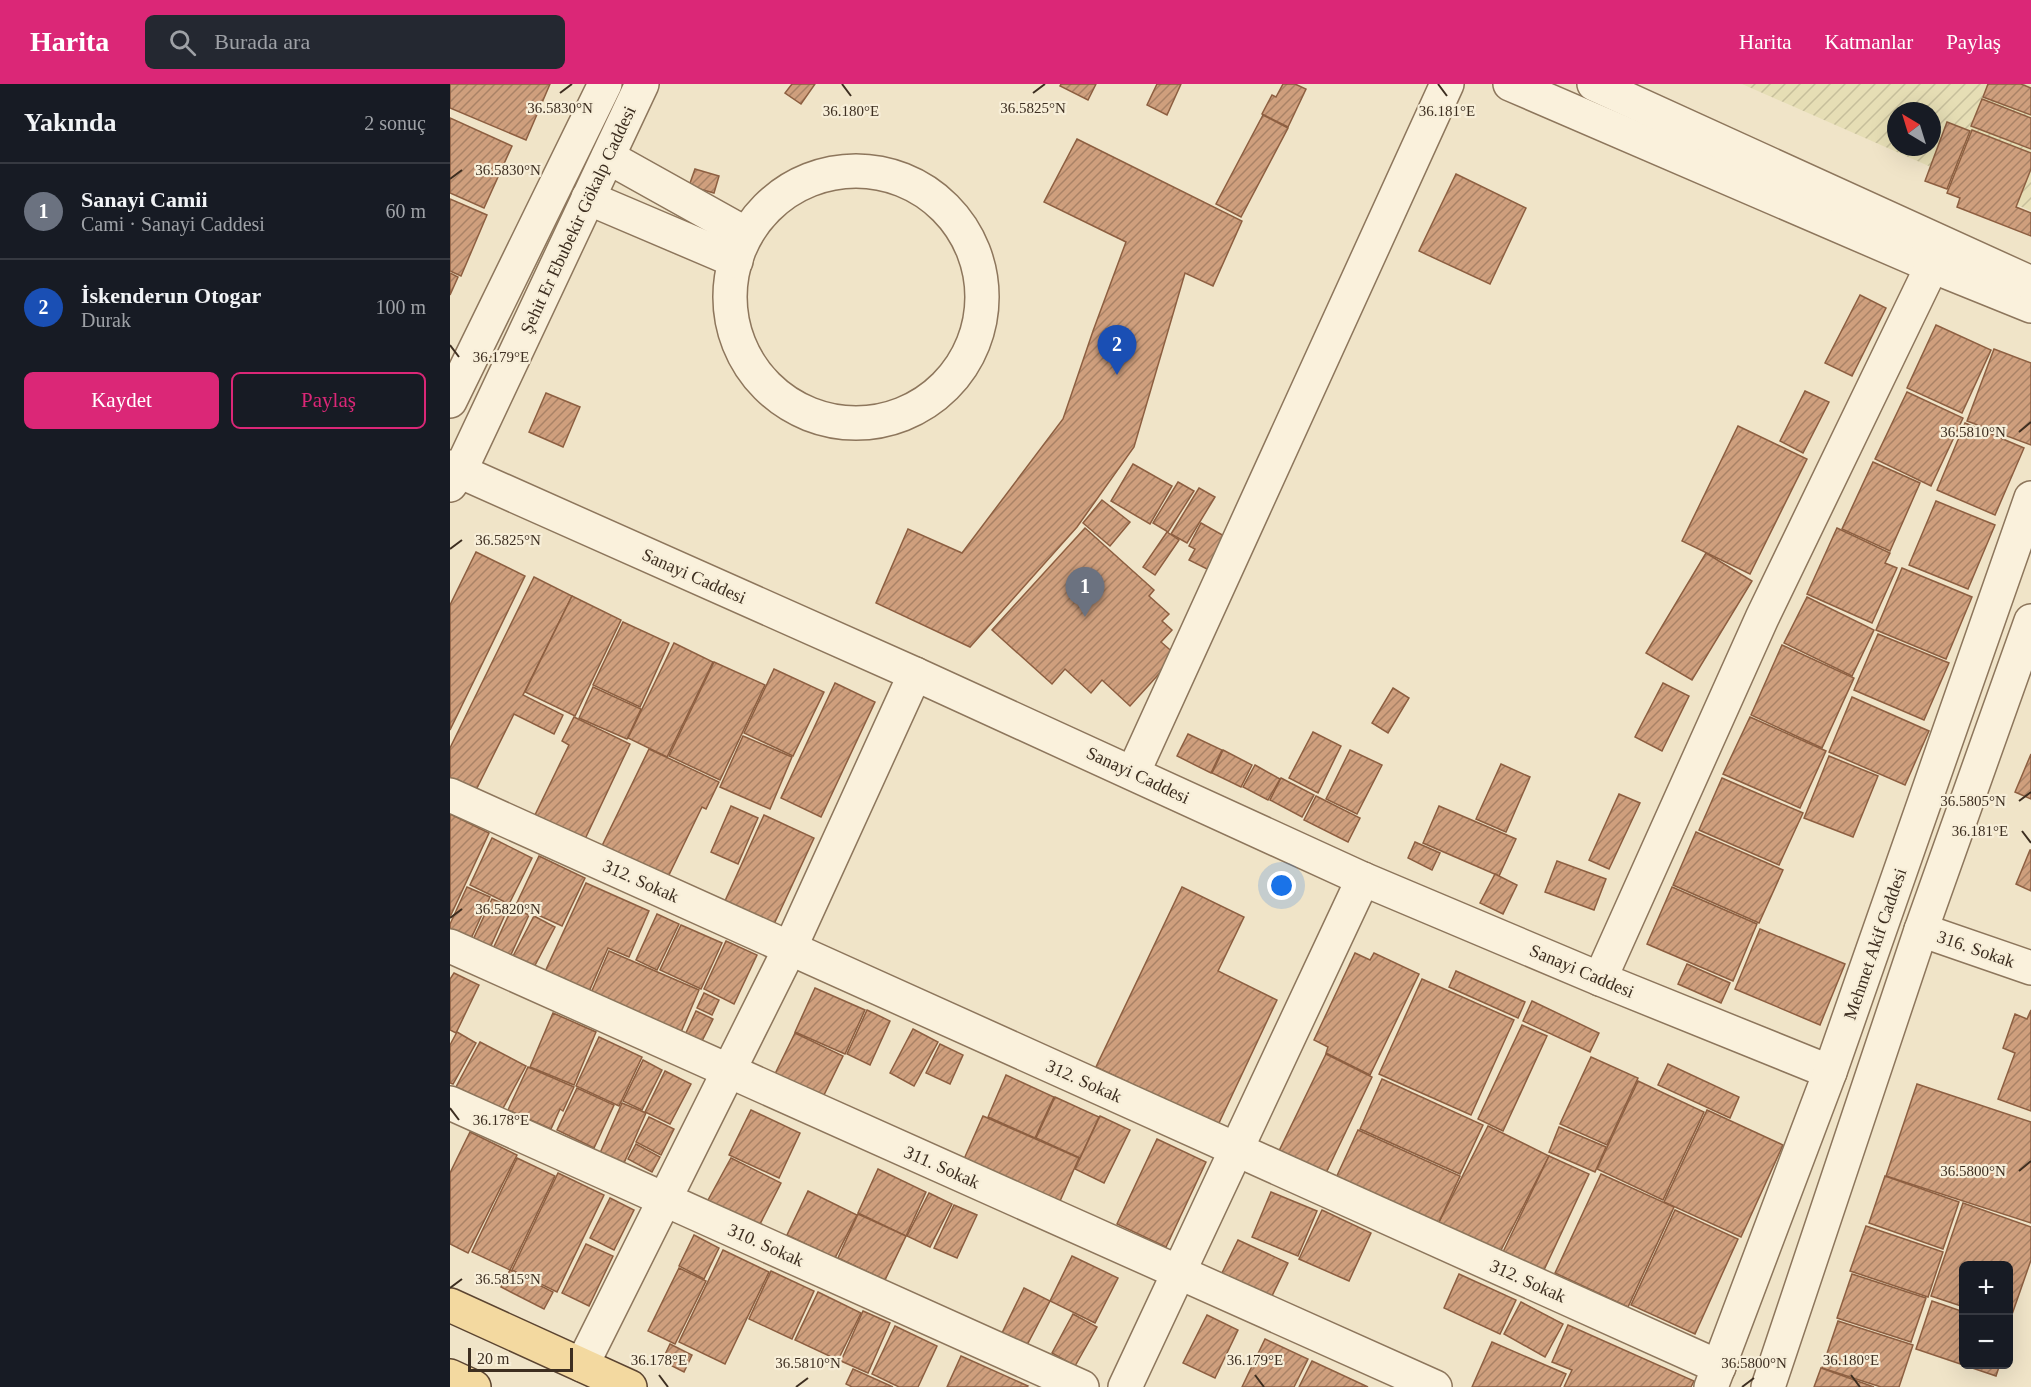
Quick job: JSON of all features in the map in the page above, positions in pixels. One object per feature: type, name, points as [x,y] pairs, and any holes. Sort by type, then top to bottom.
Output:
[{"type":"main road","points":[[450,1305],[577,1376],[630,1387]]},
{"type":"main road","points":[[450,1376],[474,1387]]},
{"type":"street","name":"Şehit Er Ebubekir Gökalp Caddesi","points":[[450,401],[605,84]]},
{"type":"street","name":"Şehit Er Ebubekir Gökalp Caddesi","points":[[453,474],[642,84]]},
{"type":"street","points":[[1133,773],[1447,84]]},
{"type":"street","points":[[1510,84],[1932,266],[2031,306]]},
{"type":"street","points":[[1594,84],[2031,284]]},
{"type":"street","points":[[608,157],[741,248]]},
{"type":"street","points":[[850,170],[892,174],[930,193],[960,223],[979,261],[984,302],[975,344],[954,380],[922,407],[883,422],[841,424],[801,412],[767,388],[742,355],[730,315],[731,273],[741,248],[773,201],[809,179],[850,170]]},
{"type":"street","points":[[588,198],[741,248]]},
{"type":"street","points":[[1600,979],[1762,618],[1932,266]]},
{"type":"street","name":"Sanayi Caddesi","points":[[453,474],[915,674],[1363,879],[1600,979],[1830,1072]]},
{"type":"street","name":"Mehmet Akif Caddesi","points":[[1715,1377],[1830,1072],[2031,498]]},
{"type":"street","points":[[1768,1387],[1921,930],[2031,621]]},
{"type":"street","points":[[577,1376],[790,948],[915,674]]},
{"type":"street","name":"312. Sokak","points":[[450,795],[1236,1149],[1715,1377]]},
{"type":"street","points":[[1125,1387],[1363,879]]},
{"type":"street","name":"316. Sokak","points":[[1921,930],[2031,968]]},
{"type":"street","name":"311. Sokak","points":[[450,946],[1435,1387]]},
{"type":"street","name":"310. Sokak","points":[[450,1103],[1082,1387]]},
{"type":"shaded area","points":[[1742,84],[2031,84],[2031,211],[1906,156],[1941,156],[1941,102],[1887,102],[1887,148]]},
{"type":"building","points":[[450,84],[550,84],[526,140],[450,108]]},
{"type":"building","points":[[792,84],[815,84],[801,104],[785,93]]},
{"type":"building","points":[[1061,84],[1096,84],[1088,100],[1060,86]]},
{"type":"building","points":[[1157,84],[1181,84],[1167,115],[1147,105]]},
{"type":"building","points":[[1283,84],[1295,84],[1306,89],[1288,127],[1262,114],[1272,95],[1276,97]]},
{"type":"building","points":[[1988,84],[2021,84],[2031,88],[2031,115],[1983,97]]},
{"type":"building","points":[[1982,99],[2031,118],[2031,149],[1971,126]]},
{"type":"building","points":[[1263,115],[1288,128],[1241,217],[1216,204]]},
{"type":"building","points":[[450,118],[512,146],[484,208],[450,193]]},
{"type":"building","points":[[1947,122],[1970,131],[1947,189],[1925,181],[1934,156],[1941,156],[1941,138]]},
{"type":"building","points":[[1972,130],[2031,153],[2031,169],[2016,207],[2031,213],[2031,236],[1957,207],[1960,198],[1947,193]]},
{"type":"building","points":[[1077,139],[1242,221],[1213,286],[1185,273],[1134,447],[1077,527],[970,647],[876,603],[908,529],[962,553],[1063,419],[1126,242],[1044,202]]},
{"type":"building","points":[[695,169],[719,176],[714,193],[689,186]]},
{"type":"building","points":[[1456,174],[1526,208],[1490,284],[1419,251]]},
{"type":"building","points":[[450,199],[487,215],[461,276],[450,271]]},
{"type":"building","points":[[450,273],[458,277],[450,295]]},
{"type":"building","points":[[1860,295],[1886,308],[1852,376],[1825,363]]},
{"type":"building","points":[[1936,325],[1991,350],[1962,413],[1907,388]]},
{"type":"building","points":[[1994,349],[2031,363],[2031,445],[1967,421]]},
{"type":"building","points":[[1805,391],[1829,402],[1803,453],[1780,441]]},
{"type":"building","points":[[1907,392],[1963,418],[1931,486],[1875,459]]},
{"type":"building","points":[[546,393],[580,407],[563,447],[529,432]]},
{"type":"building","points":[[1965,423],[2024,448],[1995,515],[1937,490]]},
{"type":"building","points":[[1738,426],[1807,459],[1750,574],[1682,541]]},
{"type":"building","points":[[1873,462],[1920,483],[1890,551],[1842,529]]},
{"type":"building","points":[[1133,464],[1172,486],[1150,524],[1111,501]]},
{"type":"building","points":[[1178,482],[1194,491],[1168,532],[1153,523]]},
{"type":"building","points":[[1199,488],[1215,497],[1187,543],[1171,534]]},
{"type":"building","points":[[1102,500],[1130,522],[1110,546],[1083,523]]},
{"type":"building","points":[[1936,501],[1995,525],[1968,589],[1909,565]]},
{"type":"building","points":[[1201,523],[1226,537],[1209,570],[1189,560],[1195,549],[1189,546]]},
{"type":"building","points":[[1085,528],[1154,590],[1149,596],[1169,614],[1162,621],[1172,630],[1161,642],[1176,655],[1130,706],[1102,680],[1091,693],[1065,669],[1052,684],[992,630]]},
{"type":"building","points":[[1837,528],[1890,553],[1885,563],[1897,568],[1872,623],[1807,594]]},
{"type":"building","points":[[1167,532],[1179,540],[1155,575],[1143,567]]},
{"type":"building","points":[[476,552],[525,576],[450,730],[450,605]]},
{"type":"building","points":[[1706,553],[1752,581],[1692,680],[1646,653]]},
{"type":"building","points":[[1902,568],[1972,597],[1946,659],[1876,630]]},
{"type":"building","points":[[534,577],[572,596],[523,695],[563,715],[554,734],[514,714],[474,794],[450,782],[450,748]]},
{"type":"building","points":[[572,596],[621,620],[575,716],[525,692]]},
{"type":"building","points":[[1807,597],[1874,630],[1852,676],[1784,643]]},
{"type":"building","points":[[623,622],[669,643],[640,707],[593,685]]},
{"type":"building","points":[[1878,634],[1949,663],[1924,720],[1854,690]]},
{"type":"building","points":[[674,643],[713,662],[667,757],[628,738]]},
{"type":"building","points":[[1782,645],[1854,678],[1822,748],[1751,715]]},
{"type":"building","points":[[714,662],[765,685],[720,780],[669,756]]},
{"type":"building","points":[[774,669],[824,692],[793,756],[744,733]]},
{"type":"building","points":[[835,683],[875,702],[821,817],[781,798]]},
{"type":"building","points":[[1663,683],[1689,696],[1662,751],[1635,737]]},
{"type":"building","points":[[593,687],[641,709],[627,739],[579,718]]},
{"type":"building","points":[[1393,688],[1409,698],[1388,733],[1372,723]]},
{"type":"building","points":[[1852,697],[1929,731],[1905,785],[1829,752]]},
{"type":"building","points":[[574,717],[630,744],[585,839],[535,815],[569,745],[562,741]]},
{"type":"building","points":[[1750,717],[1826,751],[1800,808],[1723,774]]},
{"type":"building","points":[[1313,732],[1341,746],[1318,793],[1289,778]]},
{"type":"building","points":[[1188,734],[1222,750],[1211,773],[1177,756]]},
{"type":"building","points":[[743,736],[792,757],[770,809],[720,787]]},
{"type":"building","points":[[649,749],[719,782],[706,809],[702,807],[666,881],[600,850]]},
{"type":"building","points":[[1223,750],[1252,765],[1241,787],[1212,773]]},
{"type":"building","points":[[1350,750],[1382,765],[1357,814],[1326,799]]},
{"type":"building","points":[[2031,754],[2031,799],[2015,792]]},
{"type":"building","points":[[1829,756],[1878,776],[1853,837],[1804,818]]},
{"type":"building","points":[[1501,764],[1530,777],[1506,832],[1476,819]]},
{"type":"building","points":[[1255,765],[1280,779],[1268,800],[1243,787]]},
{"type":"building","points":[[1281,778],[1314,795],[1302,817],[1270,800]]},
{"type":"building","points":[[1722,778],[1803,813],[1779,865],[1699,830]]},
{"type":"building","points":[[1619,794],[1640,803],[1609,869],[1589,860]]},
{"type":"building","points":[[1316,796],[1360,818],[1348,842],[1304,820]]},
{"type":"building","points":[[731,806],[758,818],[738,864],[711,852]]},
{"type":"building","points":[[1439,806],[1516,839],[1499,876],[1423,843]]},
{"type":"building","points":[[450,814],[489,833],[450,917]]},
{"type":"building","points":[[764,815],[814,838],[774,924],[725,901]]},
{"type":"building","points":[[1696,832],[1783,870],[1759,923],[1673,885]]},
{"type":"building","points":[[492,838],[532,858],[509,904],[470,885]]},
{"type":"building","points":[[1415,842],[1440,853],[1432,870],[1408,858]]},
{"type":"building","points":[[2031,850],[2031,891],[2016,884]]},
{"type":"building","points":[[539,856],[585,878],[562,926],[516,905]]},
{"type":"building","points":[[1557,861],[1606,879],[1594,910],[1545,892]]},
{"type":"building","points":[[1495,874],[1517,885],[1503,914],[1480,903]]},
{"type":"building","points":[[586,883],[649,911],[629,957],[608,948],[588,994],[544,974]]},
{"type":"building","points":[[467,887],[490,897],[469,943],[450,935],[450,924]]},
{"type":"building","points":[[1182,887],[1244,917],[1218,971],[1277,1000],[1218,1125],[1096,1067]]},
{"type":"building","points":[[1672,887],[1757,924],[1733,981],[1647,944]]},
{"type":"building","points":[[492,899],[509,906],[489,950],[472,942]]},
{"type":"building","points":[[512,908],[529,915],[509,959],[492,951]]},
{"type":"building","points":[[657,914],[679,924],[657,970],[636,960]]},
{"type":"building","points":[[534,916],[555,927],[532,971],[511,960]]},
{"type":"building","points":[[681,925],[722,943],[701,989],[660,970]]},
{"type":"building","points":[[1760,929],[1845,964],[1820,1025],[1735,989]]},
{"type":"building","points":[[726,941],[757,955],[734,1004],[704,989]]},
{"type":"building","points":[[609,951],[699,990],[681,1032],[591,993]]},
{"type":"building","points":[[1355,953],[1370,960],[1374,953],[1419,974],[1370,1075],[1326,1053],[1328,1047],[1314,1040]]},
{"type":"building","points":[[1687,964],[1730,983],[1721,1003],[1678,984]]},
{"type":"building","points":[[1456,971],[1525,1002],[1518,1018],[1449,987]]},
{"type":"building","points":[[454,973],[479,985],[456,1033],[450,1030],[450,979]]},
{"type":"building","points":[[1422,979],[1514,1020],[1471,1115],[1379,1074]]},
{"type":"building","points":[[815,988],[865,1010],[845,1054],[795,1032]]},
{"type":"building","points":[[704,993],[719,1000],[712,1015],[697,1008]]},
{"type":"building","points":[[1532,1001],[1599,1033],[1590,1052],[1523,1021]]},
{"type":"building","points":[[867,1010],[890,1021],[870,1065],[847,1054]]},
{"type":"building","points":[[2031,1010],[2031,1111],[1998,1099],[2015,1053],[2003,1048],[2015,1014],[2027,1019]]},
{"type":"building","points":[[696,1011],[713,1019],[701,1043],[685,1035]]},
{"type":"building","points":[[553,1013],[596,1032],[574,1085],[530,1067]]},
{"type":"building","points":[[1522,1025],[1547,1036],[1503,1131],[1478,1119]]},
{"type":"building","points":[[913,1029],[938,1042],[914,1086],[890,1073]]},
{"type":"building","points":[[457,1032],[476,1043],[453,1084],[450,1083],[450,1045]]},
{"type":"building","points":[[795,1033],[843,1056],[822,1099],[774,1076]]},
{"type":"building","points":[[599,1037],[642,1057],[619,1106],[576,1086]]},
{"type":"building","points":[[480,1042],[526,1066],[502,1110],[456,1087]]},
{"type":"building","points":[[940,1044],[963,1055],[950,1084],[926,1073]]},
{"type":"building","points":[[1326,1054],[1372,1077],[1326,1173],[1279,1151]]},
{"type":"building","points":[[1591,1057],[1638,1078],[1607,1145],[1560,1124]]},
{"type":"building","points":[[643,1060],[662,1070],[642,1110],[623,1101]]},
{"type":"building","points":[[1668,1064],[1739,1097],[1730,1118],[1658,1085]]},
{"type":"building","points":[[528,1067],[574,1087],[563,1111],[560,1109],[551,1129],[508,1110]]},
{"type":"building","points":[[665,1071],[691,1084],[670,1124],[645,1112]]},
{"type":"building","points":[[1006,1075],[1054,1097],[1035,1138],[988,1117]]},
{"type":"building","points":[[1382,1079],[1483,1125],[1460,1174],[1360,1129]]},
{"type":"building","points":[[1638,1081],[1704,1112],[1663,1200],[1597,1169]]},
{"type":"building","points":[[1917,1084],[2031,1122],[2031,1223],[1886,1176]]},
{"type":"building","points":[[577,1088],[614,1105],[594,1148],[557,1130]]},
{"type":"building","points":[[1055,1097],[1099,1117],[1080,1158],[1036,1138]]},
{"type":"building","points":[[622,1103],[646,1113],[624,1163],[600,1153]]},
{"type":"building","points":[[751,1110],[800,1133],[779,1178],[729,1155]]},
{"type":"building","points":[[1707,1110],[1783,1145],[1741,1237],[1664,1202]]},
{"type":"building","points":[[983,1116],[1079,1158],[1060,1201],[964,1159]]},
{"type":"building","points":[[1100,1116],[1130,1130],[1104,1183],[1075,1169]]},
{"type":"building","points":[[649,1117],[674,1129],[661,1155],[636,1142]]},
{"type":"building","points":[[1488,1126],[1549,1156],[1499,1254],[1438,1224]]},
{"type":"building","points":[[1559,1127],[1606,1147],[1595,1172],[1549,1152]]},
{"type":"building","points":[[1358,1130],[1460,1176],[1438,1224],[1336,1178]]},
{"type":"building","points":[[470,1132],[517,1155],[468,1253],[450,1244],[450,1173]]},
{"type":"building","points":[[1157,1139],[1206,1162],[1166,1247],[1117,1224]]},
{"type":"building","points":[[636,1144],[660,1157],[652,1172],[628,1159]]},
{"type":"building","points":[[1549,1156],[1589,1174],[1543,1272],[1502,1254]]},
{"type":"building","points":[[517,1158],[555,1176],[510,1270],[472,1252]]},
{"type":"building","points":[[731,1158],[781,1183],[758,1228],[707,1202]]},
{"type":"building","points":[[878,1169],[926,1192],[906,1236],[858,1213]]},
{"type":"building","points":[[558,1173],[604,1195],[557,1292],[512,1270]]},
{"type":"building","points":[[1601,1174],[1674,1207],[1628,1307],[1555,1273]]},
{"type":"building","points":[[1885,1176],[1959,1202],[1943,1249],[1869,1223]]},
{"type":"building","points":[[808,1191],[857,1215],[835,1258],[787,1235]]},
{"type":"building","points":[[1271,1192],[1317,1211],[1298,1256],[1252,1237]]},
{"type":"building","points":[[929,1193],[952,1204],[930,1247],[907,1236]]},
{"type":"building","points":[[610,1198],[634,1210],[614,1250],[590,1238]]},
{"type":"building","points":[[1963,1203],[2031,1227],[2031,1260],[2013,1312],[2013,1261],[1959,1261],[1959,1305],[1931,1296]]},
{"type":"building","points":[[954,1205],[977,1215],[957,1258],[934,1248]]},
{"type":"building","points":[[1322,1210],[1371,1233],[1349,1281],[1299,1259]]},
{"type":"building","points":[[1675,1210],[1738,1239],[1695,1334],[1631,1305]]},
{"type":"building","points":[[858,1214],[906,1236],[885,1280],[838,1258]]},
{"type":"building","points":[[1866,1226],[1943,1252],[1928,1297],[1850,1271]]},
{"type":"building","points":[[694,1235],[719,1248],[704,1279],[679,1266]]},
{"type":"building","points":[[1238,1240],[1288,1263],[1269,1302],[1219,1279]]},
{"type":"building","points":[[586,1244],[613,1256],[589,1306],[562,1293]]},
{"type":"building","points":[[723,1250],[769,1272],[725,1364],[679,1342]]},
{"type":"building","points":[[1072,1256],[1118,1278],[1095,1323],[1050,1301]]},
{"type":"building","points":[[679,1268],[706,1281],[675,1344],[648,1331]]},
{"type":"building","points":[[510,1270],[553,1292],[544,1309],[501,1287]]},
{"type":"building","points":[[771,1271],[814,1291],[792,1339],[749,1319]]},
{"type":"building","points":[[1459,1274],[1516,1300],[1500,1334],[1444,1308]]},
{"type":"building","points":[[1852,1274],[1926,1298],[1911,1342],[1837,1318]]},
{"type":"building","points":[[1024,1288],[1050,1301],[1027,1345],[1002,1333]]},
{"type":"building","points":[[818,1292],[861,1313],[838,1360],[795,1340]]},
{"type":"building","points":[[1932,1301],[1959,1310],[1959,1364],[1916,1349]]},
{"type":"building","points":[[1521,1302],[1563,1324],[1545,1357],[1504,1334]]},
{"type":"building","points":[[863,1311],[890,1323],[868,1373],[841,1361]]},
{"type":"building","points":[[1073,1314],[1097,1327],[1075,1366],[1052,1353]]},
{"type":"building","points":[[1207,1315],[1238,1330],[1215,1378],[1183,1363]]},
{"type":"building","points":[[1838,1321],[1913,1345],[1899,1387],[1881,1387],[1822,1368]]},
{"type":"building","points":[[1568,1325],[1694,1381],[1691,1387],[1564,1387],[1572,1370],[1552,1362]]},
{"type":"building","points":[[895,1326],[937,1346],[918,1387],[899,1387],[872,1374]]},
{"type":"building","points":[[1265,1339],[1308,1359],[1294,1387],[1242,1387]]},
{"type":"building","points":[[1492,1342],[1566,1374],[1560,1387],[1472,1387]]},
{"type":"building","points":[[670,1344],[692,1355],[684,1372],[662,1361]]},
{"type":"building","points":[[961,1356],[1028,1386],[947,1387]]},
{"type":"building","points":[[1312,1361],[1368,1387],[1299,1387]]},
{"type":"building","points":[[1821,1368],[1874,1387],[1814,1387]]},
{"type":"building","points":[[853,1369],[893,1387],[852,1387],[846,1384]]},
{"type":"building","points":[[1975,1369],[1998,1369],[1996,1376]]},
{"type":"place","name":"İskenderun Otogar","points":[[1117,375]]},
{"type":"place","name":"Sanayi Camii","points":[[1085,617]]}]
